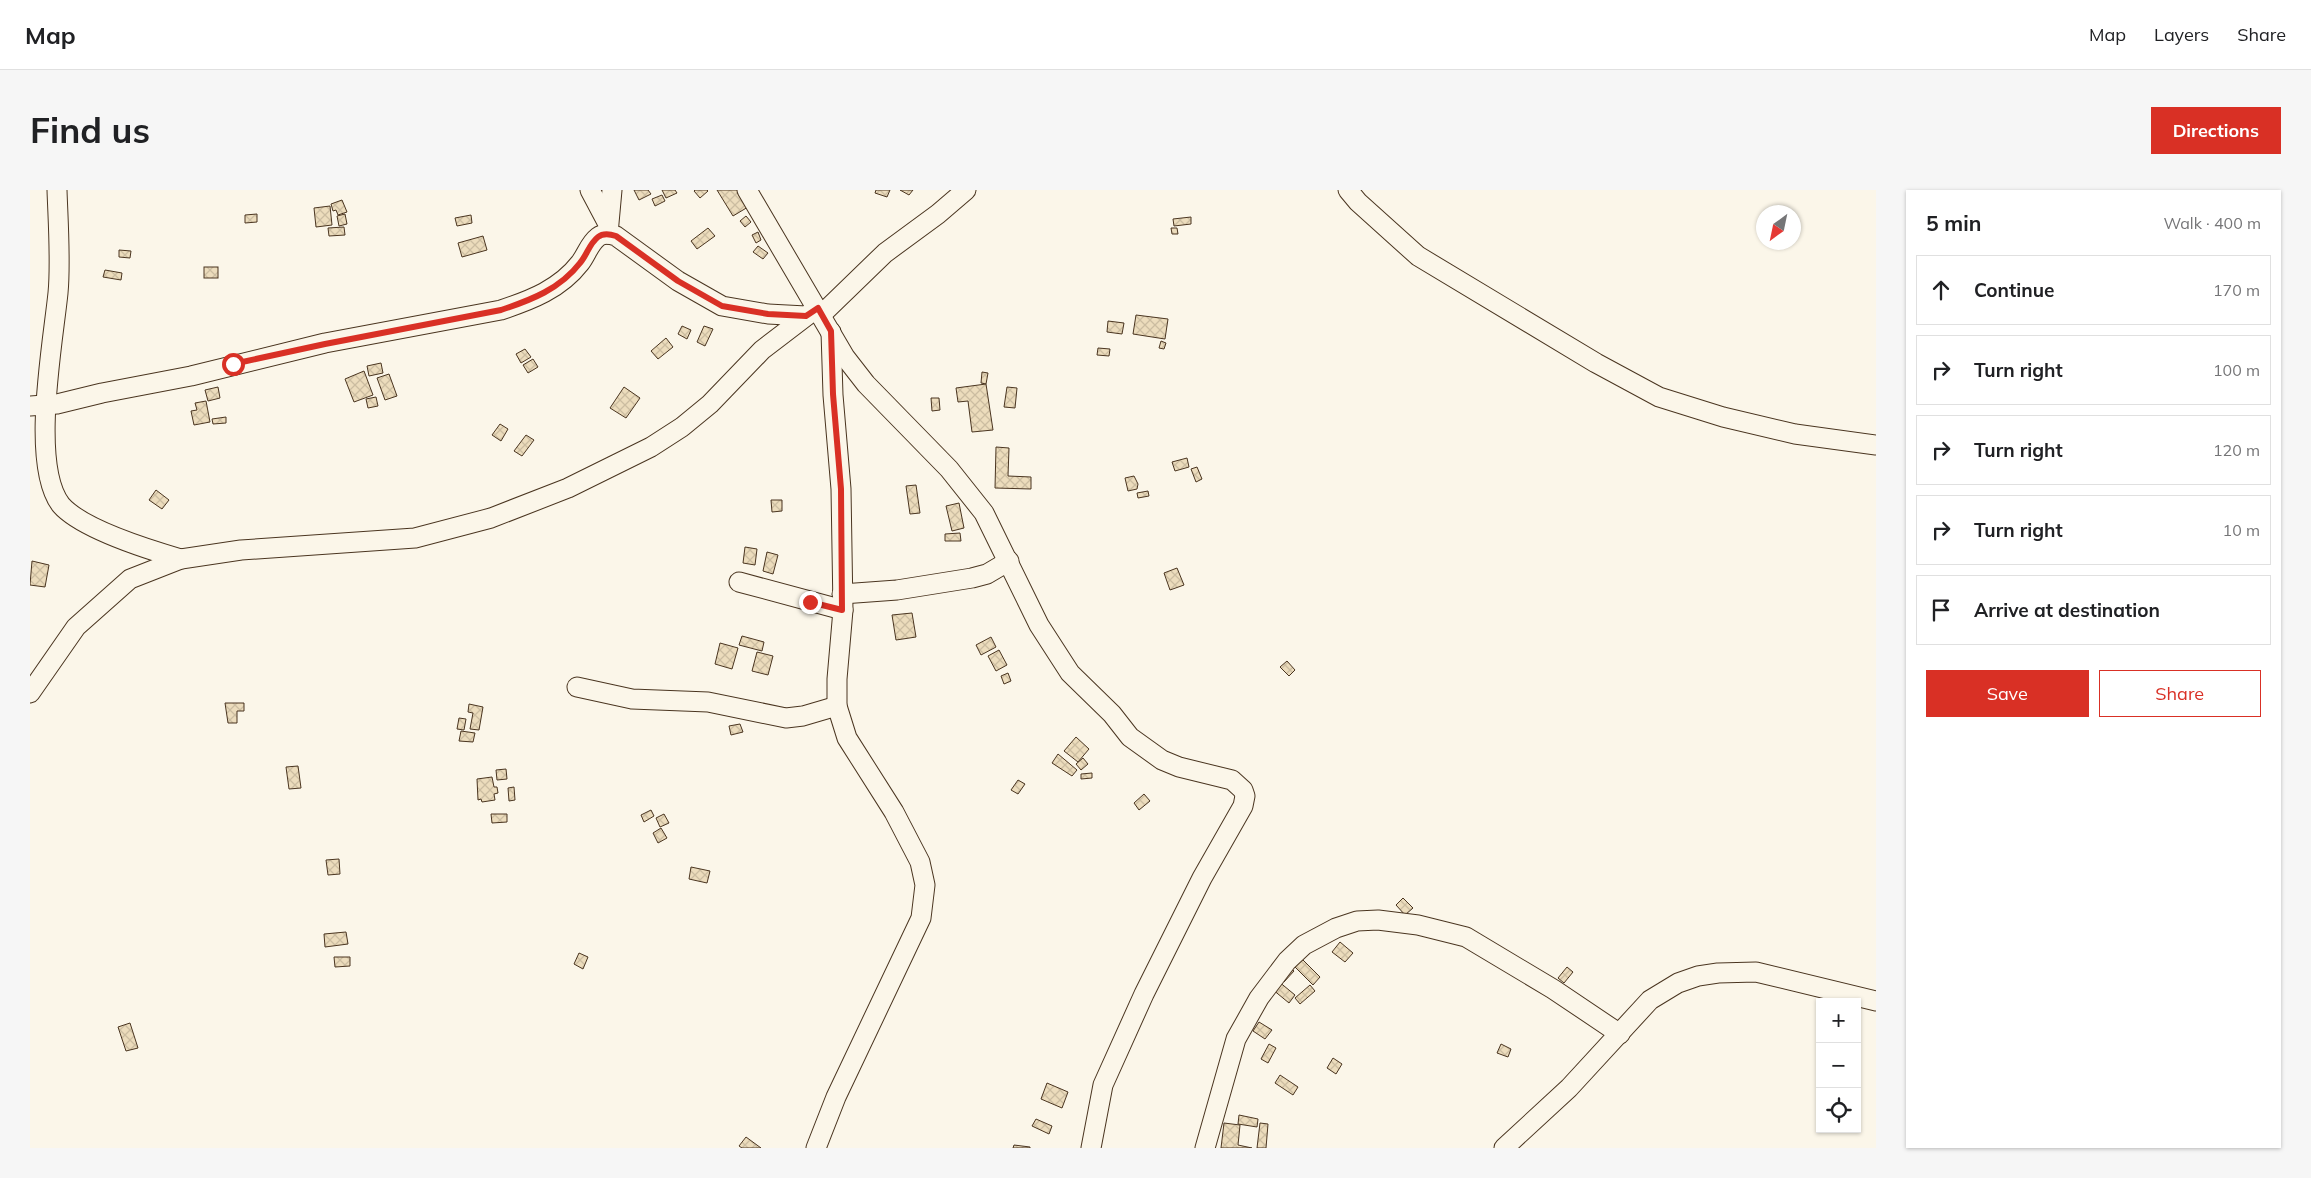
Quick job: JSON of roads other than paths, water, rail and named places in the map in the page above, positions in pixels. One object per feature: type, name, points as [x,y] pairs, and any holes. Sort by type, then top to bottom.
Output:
[{"type":"street","points":[[56,190],[58,291],[38,406],[46,470],[52,492],[62,506],[80,519],[113,536],[152,551],[181,559]]},
{"type":"street","points":[[590,190],[608,229],[678,281],[722,306],[768,314],[815,313]]},
{"type":"street","points":[[38,406],[191,376],[325,344],[510,307],[529,301],[560,283],[580,263],[592,243],[608,229],[612,190]]},
{"type":"street","points":[[747,190],[815,313],[831,331],[845,358],[866,384],[949,469],[984,513],[1039,625],[1070,673],[1112,714],[1130,738],[1162,760],[1179,768],[1232,780],[1243,790],[1245,796],[1243,806],[1202,878],[1170,941],[1103,1085],[1090,1148]]},
{"type":"street","points":[[30,692],[76,627],[106,598],[130,579],[181,559],[269,548],[415,538],[500,514],[568,488],[651,447],[682,427],[710,404],[762,350],[815,313],[885,254],[966,190]]},
{"type":"street","points":[[1348,190],[1358,202],[1418,256],[1596,363],[1659,397],[1723,417],[1795,434],[1876,445]]},
{"type":"street","points":[[816,1148],[840,1088],[921,918],[925,885],[920,862],[894,812],[848,738],[837,706],[842,602],[841,489],[833,394],[831,331]]},
{"type":"street","points":[[739,582],[842,602],[897,590],[972,578],[987,574],[1009,561]]},
{"type":"street","points":[[577,687],[632,699],[708,702],[786,718],[803,716],[837,706]]},
{"type":"street","points":[[1205,1148],[1236,1039],[1259,998],[1287,961],[1304,945],[1336,928],[1357,921],[1378,920],[1418,925],[1466,937],[1553,988],[1620,1034]]},
{"type":"street","points":[[1504,1148],[1570,1088],[1650,1000],[1678,983],[1698,976],[1718,973],[1756,972],[1876,1000]]}]
